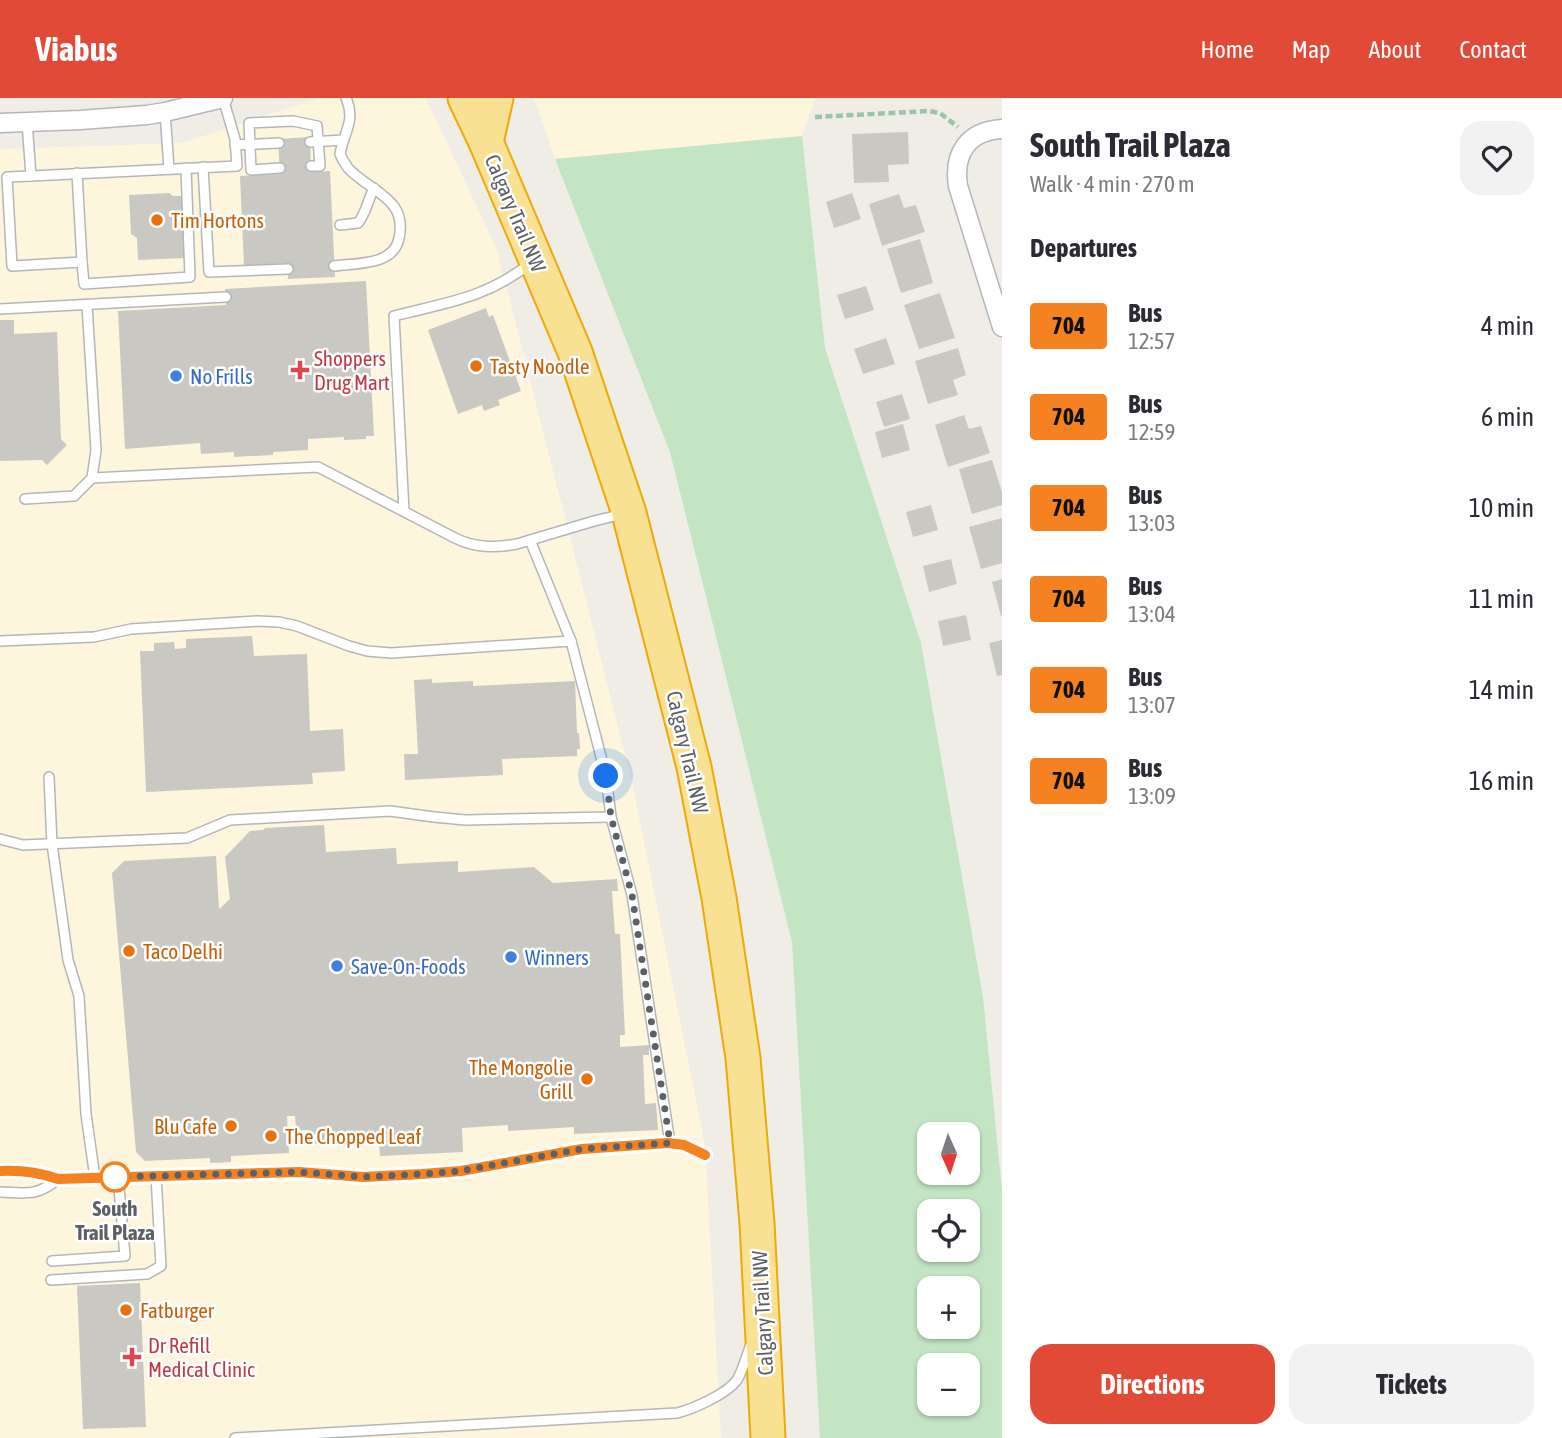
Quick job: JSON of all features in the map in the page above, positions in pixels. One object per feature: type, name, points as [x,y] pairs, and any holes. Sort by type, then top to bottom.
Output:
[{"type":"highway","name":"Calgary Trail NW","points":[[465,98],[575,352],[629,513],[694,766],[719,898],[743,1058],[757,1223],[768,1438]]},
{"type":"highway","points":[[486,142],[496,98]]},
{"type":"street","points":[[0,123],[94,119],[165,112],[223,98]]},
{"type":"street","points":[[1002,129],[979,134],[971,140],[962,150],[956,172],[1002,327]]},
{"type":"lane","points":[[82,262],[12,266],[7,177],[237,166],[235,145],[223,98]]},
{"type":"lane","points":[[334,266],[373,262],[389,255],[399,242],[401,225],[399,212],[385,197],[348,168],[340,154],[351,116],[346,98]]},
{"type":"lane","points":[[165,112],[169,169]]},
{"type":"lane","points":[[280,168],[251,170],[248,123],[293,121],[317,126],[314,142],[320,166],[311,166]]},
{"type":"lane","points":[[27,122],[31,176]]},
{"type":"lane","points":[[314,142],[343,140]]},
{"type":"lane","points":[[235,145],[279,143]]},
{"type":"lane","points":[[203,167],[209,272],[288,269]]},
{"type":"lane","points":[[77,173],[84,284],[190,277],[186,168]]},
{"type":"lane","points":[[340,225],[358,223],[374,188]]},
{"type":"lane","points":[[404,511],[394,316],[486,291],[501,284],[536,259]]},
{"type":"lane","points":[[0,309],[226,297]]},
{"type":"lane","points":[[25,499],[74,496],[92,478],[96,450],[87,305]]},
{"type":"lane","points":[[92,478],[318,467],[468,544],[484,547],[505,546],[629,513]]},
{"type":"lane","points":[[530,540],[571,641],[606,776],[611,817],[632,895],[670,1143]]},
{"type":"lane","points":[[0,641],[94,637],[131,629],[258,621],[297,626],[349,646],[391,653],[571,641]]},
{"type":"lane","points":[[49,777],[52,844],[68,960],[79,996],[86,1114],[95,1178]]},
{"type":"lane","points":[[0,839],[23,845],[187,838],[230,820],[390,811],[465,820],[611,817]]},
{"type":"lane","points":[[0,1171],[41,1172],[58,1179],[299,1172],[363,1177],[481,1168],[562,1151],[601,1147],[670,1143],[684,1145],[705,1155]]},
{"type":"lane","points":[[51,1280],[147,1273],[161,1266],[156,1176]]},
{"type":"lane","points":[[52,1261],[125,1256],[118,1177]]},
{"type":"lane","points":[[0,1192],[36,1193],[58,1179]]},
{"type":"lane","points":[[235,1438],[342,1435],[677,1413],[697,1407],[736,1381],[762,1312]]},
{"type":"lane","points":[[456,1426],[457,1438]]},
{"type":"path","points":[[815,117],[934,111],[971,140]]},
{"type":"shaded area","points":[[319,98],[426,98],[497,250],[632,782],[705,1146],[721,1438],[0,1438],[0,149],[182,143]]},
{"type":"shaded area","points":[[534,98],[816,98],[802,136],[555,159]]},
{"type":"green space","points":[[802,136],[825,348],[921,643],[983,997],[1002,1191],[1002,1438],[820,1438],[792,942],[670,452],[555,159]]},
{"type":"building","points":[[908,132],[909,164],[888,165],[889,182],[854,183],[852,134]]},
{"type":"building","points":[[310,137],[311,172],[330,171],[335,277],[288,279],[287,263],[244,266],[240,176],[280,174],[278,139]]},
{"type":"building","name":"Tim Hortons","points":[[169,193],[182,196],[184,258],[138,260],[137,238],[131,234],[129,195]]},
{"type":"building","points":[[852,193],[861,219],[834,228],[826,202]]},
{"type":"building","points":[[899,194],[904,208],[916,205],[925,232],[882,246],[869,204]]},
{"type":"building","points":[[920,239],[933,283],[901,293],[887,249]]},
{"type":"building","points":[[366,281],[374,436],[344,440],[344,437],[308,439],[308,450],[273,452],[273,455],[234,457],[234,452],[201,454],[200,443],[125,449],[118,311],[226,305],[225,289]]},
{"type":"building","points":[[866,286],[874,310],[845,319],[837,295]]},
{"type":"building","points":[[940,293],[955,338],[919,349],[904,305]]},
{"type":"building","name":"Tasty Noodle","points":[[486,308],[489,317],[493,315],[521,391],[498,400],[500,405],[484,411],[482,405],[458,414],[428,330]]},
{"type":"building","points":[[0,320],[14,320],[14,334],[57,332],[61,439],[67,445],[47,465],[42,460],[0,461]]},
{"type":"building","points":[[886,338],[895,364],[863,374],[854,349]]},
{"type":"building","points":[[958,348],[966,375],[953,380],[958,395],[928,404],[915,361]]},
{"type":"building","points":[[902,394],[910,419],[884,427],[876,402]]},
{"type":"building","points":[[964,415],[969,429],[981,426],[990,453],[948,467],[935,425]]},
{"type":"building","points":[[903,424],[910,450],[882,458],[875,432]]},
{"type":"building","points":[[992,460],[1002,492],[1002,505],[972,514],[959,469]]},
{"type":"building","points":[[931,505],[938,530],[913,537],[906,512]]},
{"type":"building","points":[[1002,518],[1002,563],[981,569],[969,527]]},
{"type":"building","points":[[951,559],[957,584],[929,592],[923,566]]},
{"type":"building","points":[[1002,579],[1002,616],[1001,616],[992,582]]},
{"type":"building","points":[[966,615],[971,640],[943,646],[938,621]]},
{"type":"building","points":[[252,636],[254,656],[307,654],[310,731],[343,729],[345,771],[312,773],[313,784],[146,792],[140,651],[154,651],[154,643],[174,642],[175,649],[186,648],[186,639]]},
{"type":"building","points":[[1002,640],[1002,675],[997,676],[989,643]]},
{"type":"building","points":[[432,679],[432,683],[473,681],[473,686],[575,681],[580,749],[577,749],[577,756],[502,759],[503,775],[405,780],[404,754],[418,754],[414,680]]},
{"type":"building","points":[[324,825],[326,852],[396,848],[397,864],[458,861],[458,872],[534,867],[553,883],[617,879],[618,891],[612,891],[615,934],[620,934],[625,1035],[620,1035],[620,1047],[649,1045],[649,1055],[643,1055],[645,1104],[656,1103],[658,1130],[574,1134],[574,1127],[508,1131],[508,1125],[462,1128],[463,1152],[380,1156],[379,1141],[310,1144],[309,1130],[296,1130],[295,1116],[287,1116],[289,1153],[231,1156],[231,1162],[210,1163],[210,1158],[145,1161],[136,1152],[112,873],[124,861],[216,856],[219,909],[230,899],[225,857],[250,831]]},
{"type":"building","points":[[140,1283],[146,1427],[83,1429],[77,1286]]},
{"type":"bus line","name":"704","points":[[0,1171],[41,1172],[58,1179],[299,1172],[363,1177],[461,1171],[562,1151],[601,1147],[670,1143],[684,1145],[705,1155]]},
{"type":"place","name":"Tim Hortons","points":[[157,220]]},
{"type":"place","name":"Tasty Noodle","points":[[476,366]]},
{"type":"place","name":"Shoppers Drug Mart","points":[[300,370]]},
{"type":"place","name":"No Frills","points":[[176,376]]},
{"type":"place","name":"Taco Delhi","points":[[129,951]]},
{"type":"place","name":"Winners","points":[[511,957]]},
{"type":"place","name":"Save-On-Foods","points":[[337,966]]},
{"type":"place","name":"The Mongolie Grill","points":[[587,1079]]},
{"type":"place","name":"Blu Cafe","points":[[231,1126]]},
{"type":"place","name":"The Chopped Leaf","points":[[271,1136]]},
{"type":"place","name":"South Trail Plaza","points":[[115,1177]]},
{"type":"place","name":"Fatburger","points":[[126,1310]]},
{"type":"place","name":"Dr Refill Medical Clinic","points":[[132,1357]]},
{"type":"route","points":[[115,1177],[299,1172],[363,1177],[422,1174],[461,1171],[562,1151],[670,1143],[632,895],[611,817],[606,776]]}]
